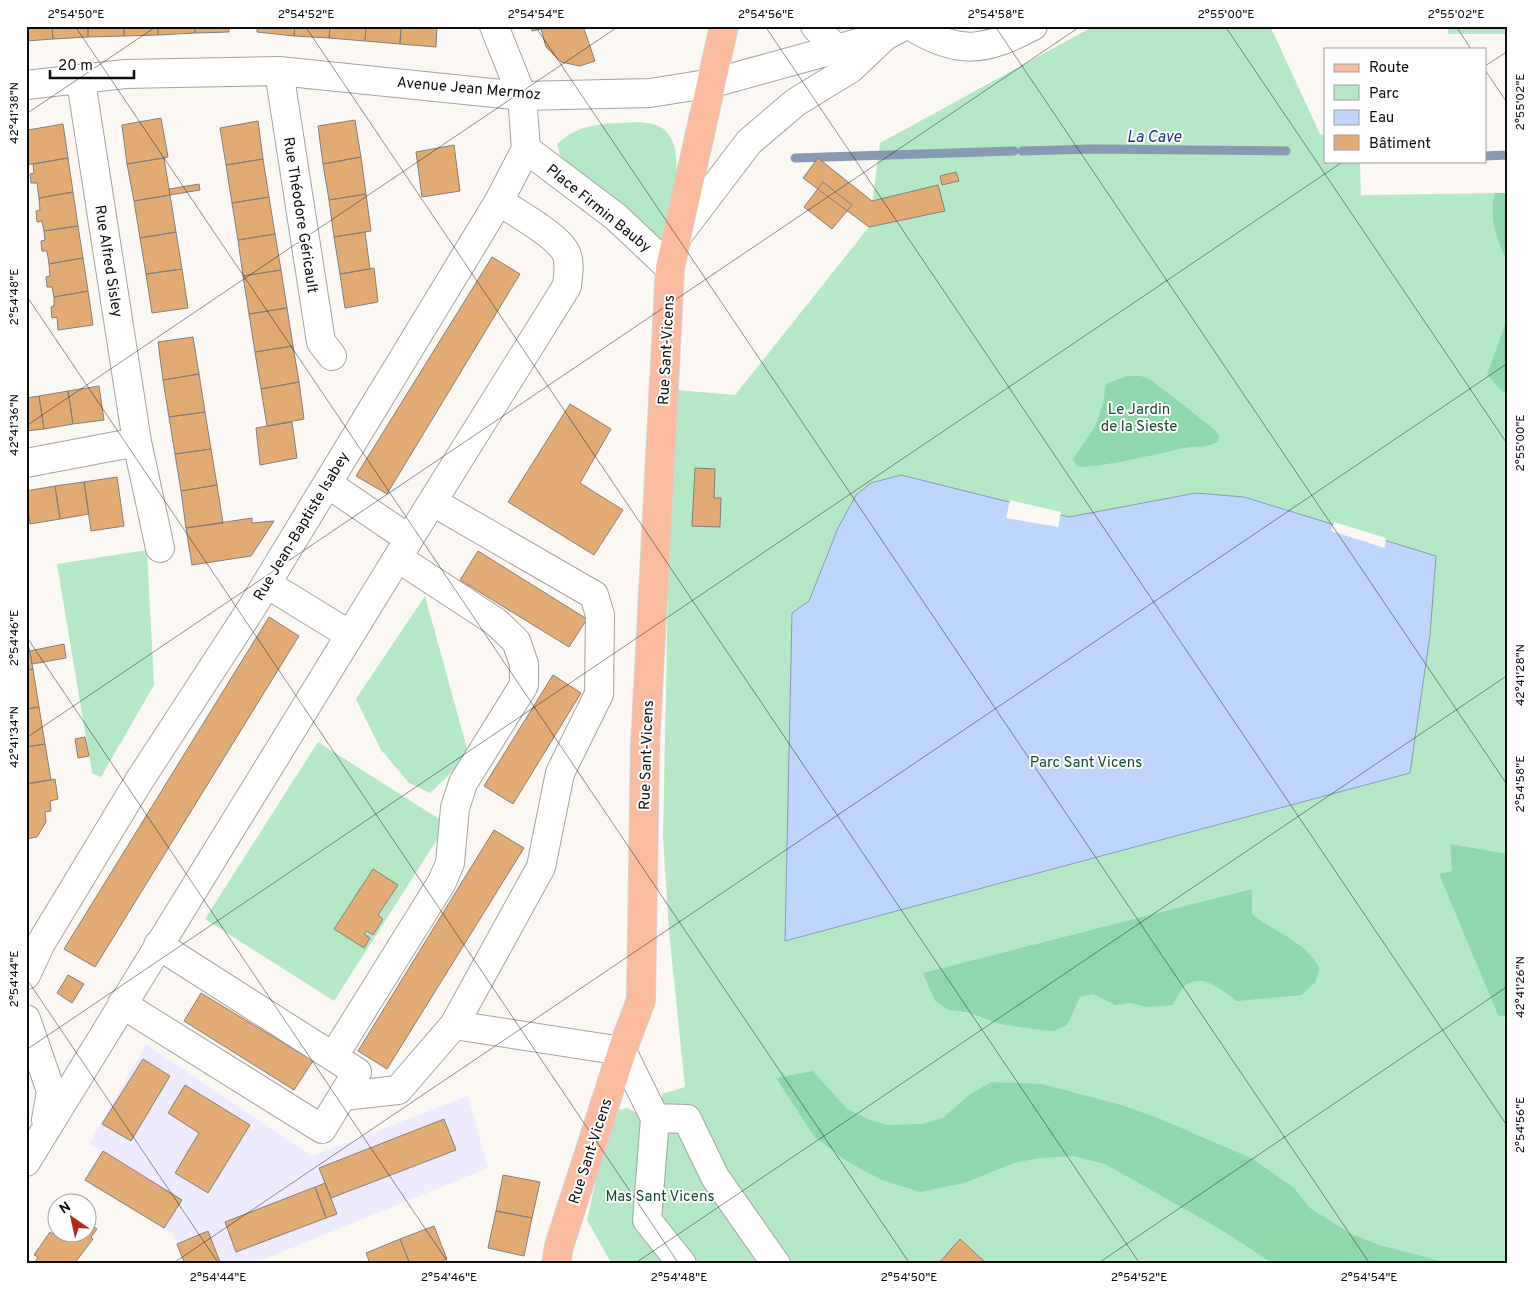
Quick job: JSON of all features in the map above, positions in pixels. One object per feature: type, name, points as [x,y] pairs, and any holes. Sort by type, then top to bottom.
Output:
[{"type":"main road","name":"Rue Sant-Vicens","points":[[556,1264],[560,1246],[622,1051],[641,1000],[646,739],[670,268],[713,83],[724,26]]},
{"type":"street","points":[[494,26],[522,96],[526,149]]},
{"type":"street","points":[[815,26],[836,48]]},
{"type":"street","points":[[900,29],[956,47],[980,46],[1011,38],[1033,26]]},
{"type":"street","name":"Avenue Jean Mermoz","points":[[26,85],[81,81],[125,74],[279,71],[522,96],[650,93],[713,83],[900,29]]},
{"type":"street","name":"Rue Sant-Vicens","points":[[679,234],[749,142],[796,102],[850,69],[900,29]]},
{"type":"street","name":"Rue Théodore Géricault","points":[[279,71],[321,342],[332,356]]},
{"type":"street","name":"Rue Alfred Sisley","points":[[81,81],[137,442],[160,548]]},
{"type":"street","name":"Rue Jean-Baptiste Isabey","points":[[26,975],[33,936],[139,781],[267,584],[499,201],[526,149]]},
{"type":"street","name":"Place Firmin Bauby","points":[[526,149],[616,217],[670,268]]},
{"type":"street","points":[[26,1162],[44,1129],[567,286],[569,268],[566,252],[557,241],[499,201]]},
{"type":"street","points":[[26,463],[137,442]]},
{"type":"street","points":[[328,484],[403,548],[496,622],[516,641],[524,664],[524,685],[463,783],[455,808],[450,863],[442,882],[333,1057]]},
{"type":"street","points":[[343,1096],[398,1090],[454,1025],[541,867],[560,773],[598,694],[600,615],[594,595],[433,502]]},
{"type":"street","points":[[267,584],[350,636]]},
{"type":"street","points":[[122,1004],[322,1129],[343,1096],[357,1072],[158,945]]},
{"type":"street","points":[[26,1019],[51,1091],[44,1129]]},
{"type":"street","points":[[454,1025],[622,1051],[655,1118],[647,1220],[682,1264]]},
{"type":"street","points":[[655,1118],[687,1119],[715,1177],[776,1264]]},
{"type":"shaded area","points":[[146,1044],[312,1156],[468,1096],[488,1168],[252,1264],[184,1264],[173,1234],[84,1181],[103,1151],[89,1144]]},
{"type":"green space","name":"Parc Sant Vicens","points":[[1094,26],[1270,26],[1320,134],[1324,135],[1324,162],[1360,162],[1361,195],[1508,193],[1508,1264],[612,1264],[587,1220],[611,1112],[627,1108],[639,1114],[662,1103],[662,1094],[685,1087],[669,931],[663,838],[668,586],[677,390],[735,395],[869,227],[880,143]]},
{"type":"green space","points":[[1448,26],[1508,26],[1508,34],[1448,34]]},
{"type":"green space","points":[[640,122],[662,128],[671,138],[675,151],[675,184],[660,247],[625,205],[565,163],[560,155],[557,144],[576,131],[586,127]]},
{"type":"green space","points":[[1495,193],[1508,193],[1508,262],[1500,246],[1493,219]]},
{"type":"green space","points":[[1508,316],[1508,397],[1487,375]]},
{"type":"green space","name":"Le Jardin de la Sieste","points":[[1127,376],[1141,376],[1151,380],[1214,429],[1219,435],[1218,441],[1207,446],[1184,448],[1146,457],[1085,467],[1077,466],[1073,459],[1095,427],[1103,404],[1106,384]]},
{"type":"green space","points":[[147,550],[154,685],[101,777],[92,773],[57,564]]},
{"type":"green space","points":[[425,596],[469,756],[430,793],[409,783],[381,750],[356,699]]},
{"type":"green space","points":[[318,742],[447,824],[334,1001],[205,919]]},
{"type":"green space","points":[[1450,844],[1508,854],[1508,1017],[1498,1015],[1439,874],[1452,871]]},
{"type":"green space","points":[[1252,889],[1252,914],[1298,944],[1314,959],[1319,968],[1316,981],[1302,995],[1237,1001],[1212,984],[1199,981],[1185,986],[1172,1005],[1148,1007],[1130,1003],[1115,1005],[1093,994],[1080,997],[1067,1025],[1054,1031],[1000,1024],[967,1012],[949,1010],[935,1001],[923,973]]},
{"type":"green space","points":[[813,1071],[847,1109],[870,1120],[888,1125],[922,1124],[943,1118],[969,1095],[991,1082],[1042,1084],[1121,1105],[1158,1118],[1253,1159],[1294,1188],[1310,1208],[1349,1233],[1379,1245],[1452,1264],[1274,1264],[1220,1229],[1105,1164],[1074,1156],[1039,1158],[1014,1163],[964,1183],[920,1192],[882,1180],[848,1162],[814,1136],[776,1078]]},
{"type":"water","points":[[901,475],[1069,517],[1196,493],[1244,497],[1436,556],[1430,635],[1410,773],[785,941],[792,613],[809,601],[838,528],[856,495],[871,483]]},
{"type":"pier","points":[[1010,500],[1061,512],[1058,527],[1006,518]]},
{"type":"pier","points":[[1334,522],[1386,538],[1385,548],[1331,531]]},
{"type":"building","points":[[26,26],[52,26],[53,39],[26,41]]},
{"type":"building","points":[[52,26],[88,26],[88,37],[53,39]]},
{"type":"building","points":[[88,26],[124,26],[124,36],[88,37]]},
{"type":"building","points":[[124,26],[158,26],[158,35],[124,36]]},
{"type":"building","points":[[158,26],[195,26],[195,33],[158,35]]},
{"type":"building","points":[[195,26],[229,26],[229,32],[195,33]]},
{"type":"building","points":[[257,26],[295,26],[294,36],[257,32]]},
{"type":"building","points":[[295,26],[330,26],[329,38],[294,36]]},
{"type":"building","points":[[330,26],[366,26],[365,41],[329,38]]},
{"type":"building","points":[[366,26],[401,26],[400,44],[365,41]]},
{"type":"building","points":[[401,26],[437,26],[436,47],[400,44]]},
{"type":"building","points":[[531,26],[583,26],[595,61],[580,66],[561,62],[546,47],[541,29],[532,31]]},
{"type":"building","points":[[161,118],[168,157],[127,164],[122,125]]},
{"type":"building","points":[[355,120],[361,157],[323,164],[318,126]]},
{"type":"building","points":[[258,121],[263,159],[226,165],[220,128]]},
{"type":"building","points":[[63,124],[68,158],[26,165],[28,130]]},
{"type":"building","points":[[454,145],[460,191],[422,197],[416,152]]},
{"type":"building","points":[[361,157],[366,194],[329,200],[323,164]]},
{"type":"building","points":[[68,158],[73,192],[39,198],[37,183],[31,183],[30,174],[34,173],[33,164]]},
{"type":"building","points":[[164,158],[170,195],[134,201],[127,164]]},
{"type":"building","points":[[818,158],[872,201],[938,185],[945,211],[869,227],[803,178]]},
{"type":"building","points":[[263,159],[269,197],[232,203],[226,165]]},
{"type":"building","points":[[956,172],[959,181],[942,185],[940,176]]},
{"type":"building","points":[[823,182],[852,205],[832,229],[804,207]]},
{"type":"building","points":[[199,184],[200,190],[170,195],[169,189]]},
{"type":"building","points":[[73,192],[78,226],[44,231],[42,221],[37,222],[36,211],[40,210],[39,198]]},
{"type":"building","points":[[366,194],[371,231],[334,237],[329,200]]},
{"type":"building","points":[[170,195],[176,232],[140,238],[134,201]]},
{"type":"building","points":[[269,197],[275,234],[238,240],[232,203]]},
{"type":"building","points":[[78,226],[83,258],[49,264],[47,251],[42,251],[41,241],[45,240],[44,231]]},
{"type":"building","points":[[176,232],[182,269],[146,274],[140,238]]},
{"type":"building","points":[[365,232],[370,269],[340,274],[334,237]]},
{"type":"building","points":[[275,234],[281,270],[243,276],[238,240]]},
{"type":"building","points":[[492,257],[520,274],[387,494],[356,476]]},
{"type":"building","points":[[83,258],[88,291],[54,297],[52,287],[47,287],[46,277],[50,276],[49,264]]},
{"type":"building","points":[[374,268],[378,302],[345,308],[340,274]]},
{"type":"building","points":[[182,269],[188,308],[152,313],[146,274]]},
{"type":"building","points":[[281,270],[287,308],[249,314],[243,276]]},
{"type":"building","points":[[88,291],[93,325],[58,330],[57,317],[52,318],[51,307],[54,306],[54,297]]},
{"type":"building","points":[[287,308],[293,346],[255,352],[249,314]]},
{"type":"building","points":[[193,337],[199,374],[163,380],[158,342]]},
{"type":"building","points":[[293,346],[299,382],[261,389],[255,352]]},
{"type":"building","points":[[199,374],[205,412],[169,417],[163,380]]},
{"type":"building","points":[[299,382],[304,419],[267,426],[261,389]]},
{"type":"building","points":[[99,386],[104,420],[73,424],[68,391]]},
{"type":"building","points":[[68,391],[73,424],[44,429],[39,396]]},
{"type":"building","points":[[39,396],[44,429],[26,431],[26,398]]},
{"type":"building","points":[[570,404],[611,429],[580,483],[623,510],[594,555],[508,502]]},
{"type":"building","points":[[205,412],[211,449],[175,454],[169,417]]},
{"type":"building","points":[[292,422],[297,458],[260,465],[256,428]]},
{"type":"building","points":[[211,449],[217,485],[181,491],[175,454]]},
{"type":"building","points":[[695,468],[715,469],[714,498],[721,498],[720,527],[692,526]]},
{"type":"building","points":[[117,477],[124,526],[91,531],[84,482]]},
{"type":"building","points":[[84,482],[89,514],[60,519],[55,486]]},
{"type":"building","points":[[217,485],[223,523],[186,528],[181,491]]},
{"type":"building","points":[[55,486],[60,519],[30,524],[26,491]]},
{"type":"building","points":[[252,518],[252,523],[274,521],[251,556],[192,565],[186,528]]},
{"type":"building","points":[[478,551],[587,619],[569,647],[460,580]]},
{"type":"building","points":[[269,617],[299,636],[95,967],[64,949]]},
{"type":"building","points":[[26,633],[33,669],[26,670]]},
{"type":"building","points":[[64,644],[66,658],[32,664],[30,651]]},
{"type":"building","points":[[33,669],[39,707],[26,709],[26,670]]},
{"type":"building","points":[[553,675],[581,693],[513,804],[484,786]]},
{"type":"building","points":[[39,707],[45,744],[26,747],[26,709]]},
{"type":"building","points":[[85,737],[89,756],[78,758],[75,739]]},
{"type":"building","points":[[45,744],[51,780],[26,784],[26,747]]},
{"type":"building","points":[[55,779],[58,799],[50,801],[51,811],[45,812],[46,822],[37,837],[26,839],[26,784]]},
{"type":"building","points":[[494,830],[524,848],[387,1069],[358,1051]]},
{"type":"building","points":[[373,869],[398,885],[378,915],[383,919],[373,935],[367,931],[364,934],[370,938],[364,948],[334,929]]},
{"type":"building","points":[[68,975],[84,984],[72,1003],[57,993]]},
{"type":"building","points":[[201,993],[313,1061],[294,1090],[184,1021]]},
{"type":"building","points":[[143,1059],[170,1076],[131,1141],[102,1124]]},
{"type":"building","points":[[185,1085],[250,1125],[208,1193],[175,1173],[199,1133],[168,1113]]},
{"type":"building","points":[[444,1119],[456,1150],[331,1198],[319,1168]]},
{"type":"building","points":[[103,1151],[182,1200],[164,1228],[85,1180]]},
{"type":"building","points":[[503,1175],[540,1182],[532,1218],[496,1211]]},
{"type":"building","points":[[325,1183],[337,1214],[326,1218],[315,1187]]},
{"type":"building","points":[[315,1187],[326,1218],[236,1252],[225,1222]]},
{"type":"building","points":[[496,1211],[532,1218],[524,1256],[488,1248]]},
{"type":"building","points":[[434,1226],[447,1259],[435,1264],[410,1264],[400,1239]]},
{"type":"building","points":[[208,1231],[220,1262],[185,1264],[177,1244]]},
{"type":"building","points":[[48,1235],[48,1242],[91,1242],[74,1264],[34,1264],[38,1257],[34,1255]]},
{"type":"building","points":[[400,1239],[410,1264],[370,1264],[366,1253]]},
{"type":"building","points":[[960,1239],[987,1264],[938,1264]]},
{"type":"waterway","name":"La Cave","points":[[1022,151],[1093,149],[1286,151]]},
{"type":"waterway","name":"La Cave","points":[[795,158],[1014,151]]},
{"type":"waterway","name":"La Cave","points":[[1486,156],[1508,155]]},
{"type":"park label","name":"Mas Sant Vicens","points":[[660,1196]]}]
